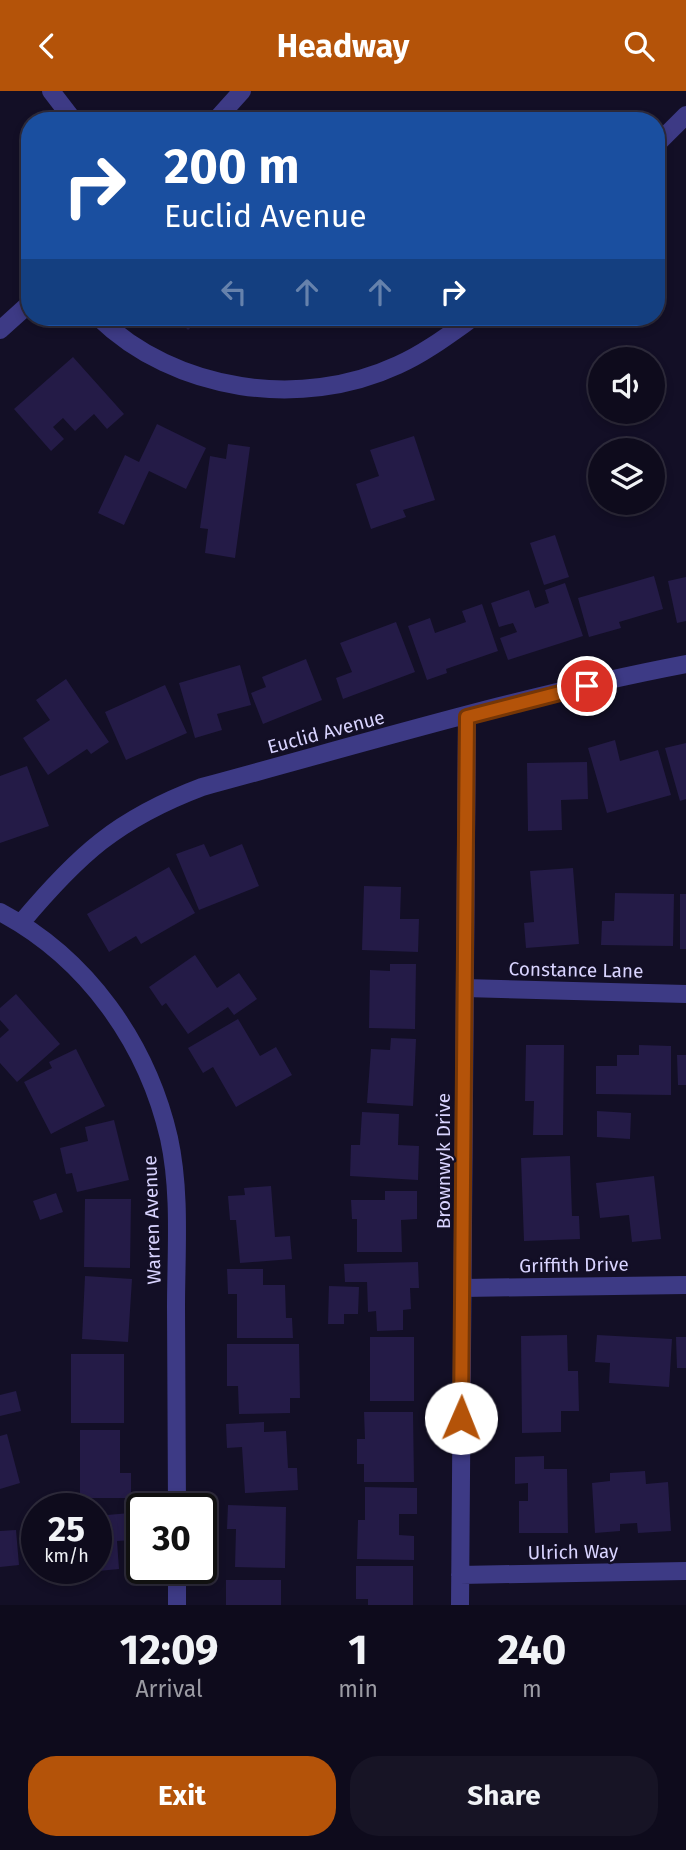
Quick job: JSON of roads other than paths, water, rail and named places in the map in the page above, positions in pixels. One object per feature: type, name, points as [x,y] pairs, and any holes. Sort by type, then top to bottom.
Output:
[{"type":"street","points":[[51,91],[67,112]]},
{"type":"street","points":[[223,112],[242,91]]},
{"type":"street","points":[[665,136],[686,115]]},
{"type":"street","points":[[0,330],[21,311]]},
{"type":"street","points":[[110,326],[143,351],[181,370],[216,382],[258,389],[292,390],[329,387],[397,366],[460,326]]},
{"type":"street","name":"Euclid Avenue","points":[[21,923],[86,851],[128,820],[202,786],[635,674],[686,664]]},
{"type":"street","name":"Brownwyk Drive","points":[[460,1605],[467,717]]},
{"type":"street","name":"Warren Avenue","points":[[0,912],[21,923],[62,954],[92,983],[117,1016],[138,1051],[157,1094],[169,1140],[176,1209],[177,1493]]},
{"type":"street","name":"Constance Lane","points":[[465,988],[686,994]]},
{"type":"street","name":"Griffith Drive","points":[[463,1287],[686,1285]]},
{"type":"street","name":"Ulrich Way","points":[[460,1575],[686,1571]]},
{"type":"street","points":[[177,1584],[177,1605]]}]
